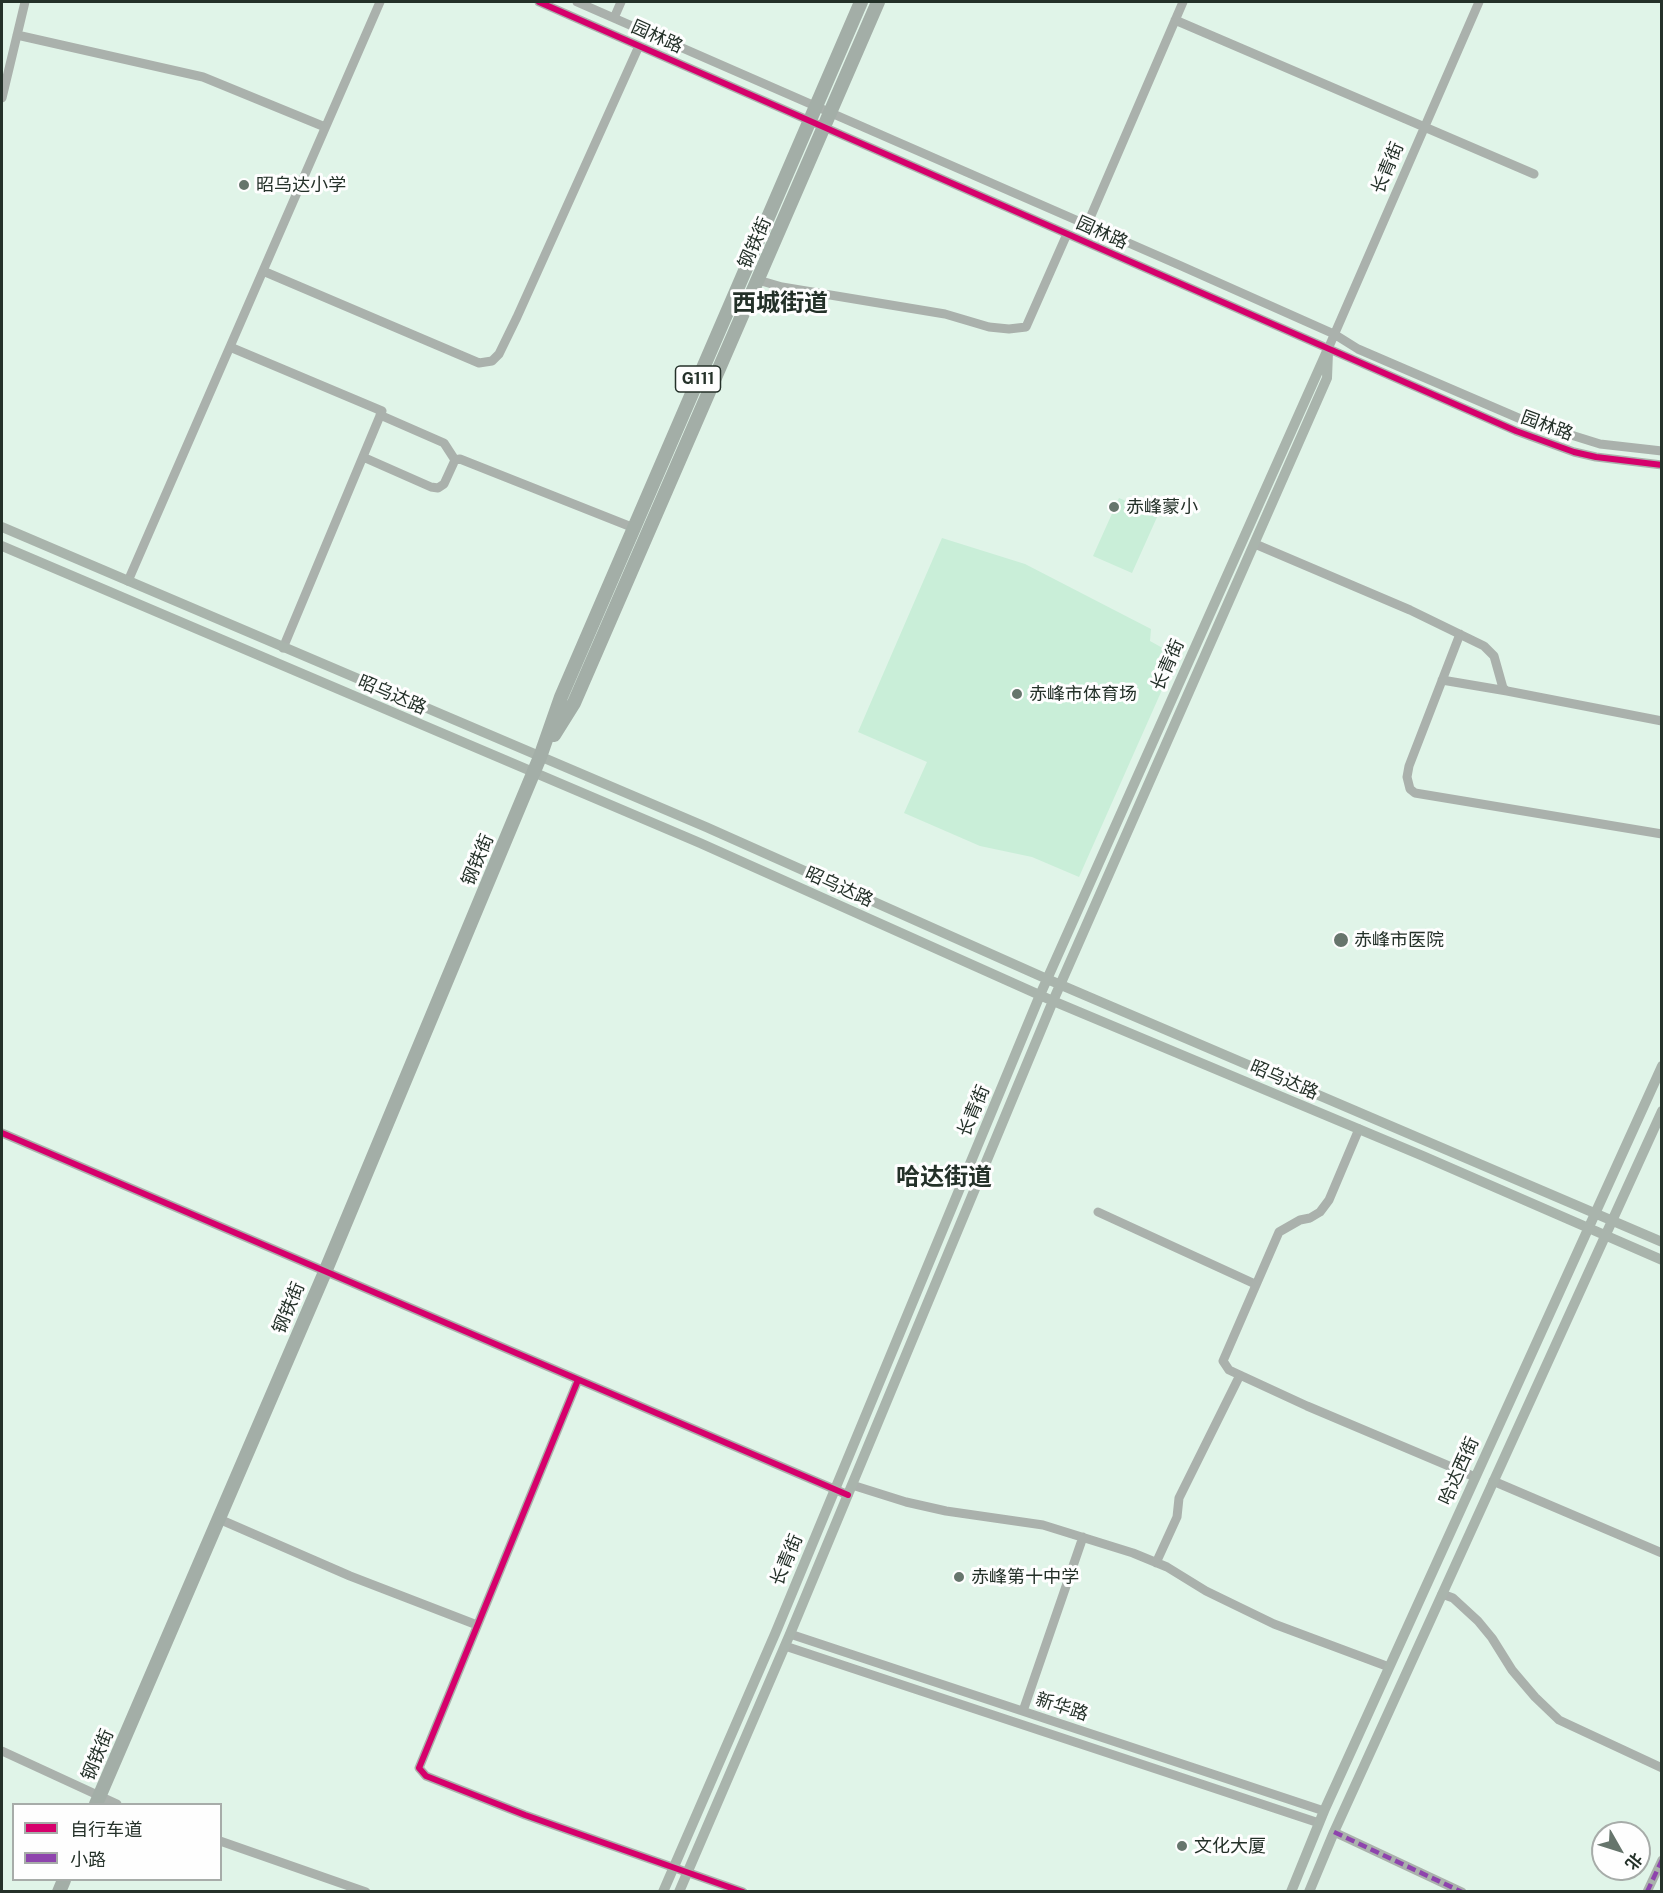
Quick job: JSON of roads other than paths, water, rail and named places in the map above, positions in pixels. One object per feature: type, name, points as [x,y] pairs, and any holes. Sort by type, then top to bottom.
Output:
[{"type":"highway","name":"钢铁街","points":[[98,1801],[534,773],[561,697],[861,2]]},
{"type":"highway","name":"钢铁街","points":[[540,757],[574,703],[878,2]]},
{"type":"main road","name":"长青街","points":[[679,1892],[785,1646],[1060,984],[1328,378],[1328,349]]},
{"type":"main road","name":"长青街","points":[[663,1892],[834,1490],[1047,978],[1328,349]]},
{"type":"main road","name":"昭乌达路","points":[[2,527],[706,827],[1060,984],[1662,1242]]},
{"type":"main road","name":"昭乌达路","points":[[2,546],[700,843],[1053,1001],[1359,1129],[1662,1260]]},
{"type":"main road","name":"哈达西街","points":[[1291,1892],[1324,1811],[1662,1066]]},
{"type":"main road","name":"哈达西街","points":[[1309,1892],[1334,1832],[1661,1112]]},
{"type":"street","points":[[2,98],[25,2]]},
{"type":"street","points":[[128,581],[380,2]]},
{"type":"street","name":"园林路","points":[[539,2],[1548,444],[1596,457],[1662,465]]},
{"type":"street","name":"园林路","points":[[577,2],[1335,334],[1358,349],[1523,420],[1558,433],[1600,444],[1662,451]]},
{"type":"street","points":[[614,18],[621,2]]},
{"type":"street","points":[[1087,225],[1183,2]]},
{"type":"street","name":"长青街","points":[[1328,349],[1479,2]]},
{"type":"street","points":[[1174,20],[1534,174]]},
{"type":"street","points":[[17,35],[203,77],[325,127]]},
{"type":"street","points":[[263,272],[479,363],[492,362],[499,354],[517,317],[639,46]]},
{"type":"street","points":[[758,280],[782,287],[945,314],[988,327],[1009,329],[1026,327],[1067,234]]},
{"type":"street","points":[[230,347],[382,411],[283,648]]},
{"type":"street","points":[[380,415],[444,443],[455,460]]},
{"type":"street","points":[[363,457],[438,488],[444,484],[455,460]]},
{"type":"street","points":[[455,460],[460,459],[634,528]]},
{"type":"street","points":[[1255,544],[1410,610],[1484,646],[1494,656],[1503,688],[1508,691]]},
{"type":"street","points":[[1460,633],[1409,766],[1407,777],[1410,789],[1414,793],[1662,834]]},
{"type":"street","points":[[1442,680],[1662,721]]},
{"type":"street","points":[[1359,1129],[1329,1200],[1320,1212],[1279,1232],[1223,1360],[1229,1370],[1307,1406],[1475,1477]]},
{"type":"street","points":[[2,1133],[834,1490],[850,1490],[946,1511],[1043,1525],[1083,1537],[1156,1563],[1206,1591],[1274,1624],[1389,1667]]},
{"type":"street","points":[[1098,1212],[1255,1284]]},
{"type":"street","points":[[1156,1563],[1177,1517],[1179,1498],[1240,1375]]},
{"type":"street","points":[[578,1380],[418,1768],[426,1776],[514,1811],[743,1892]]},
{"type":"street","points":[[1493,1481],[1662,1552]]},
{"type":"street","points":[[219,1519],[350,1576],[477,1625]]},
{"type":"street","points":[[1023,1711],[1083,1537]]},
{"type":"street","points":[[1442,1594],[1453,1598],[1478,1621],[1492,1638],[1512,1670],[1559,1720],[1662,1768]]},
{"type":"street","name":"新华路","points":[[790,1634],[1324,1811]]},
{"type":"street","name":"新华路","points":[[785,1646],[1319,1823]]},
{"type":"street","points":[[2,1751],[98,1801]]},
{"type":"street","points":[[1334,1832],[1462,1892]]},
{"type":"street","points":[[222,1842],[366,1892]]},
{"type":"street","points":[[1647,1892],[1662,1860]]},
{"type":"place","name":"昭乌达小学","points":[[244,185]]},
{"type":"place","name":"赤峰蒙小","points":[[1114,507]]},
{"type":"place","name":"赤峰市体育场","points":[[1017,694]]},
{"type":"place","name":"赤峰市医院","points":[[1341,940]]},
{"type":"place","name":"赤峰第十中学","points":[[959,1577]]},
{"type":"place","name":"文化大厦","points":[[1182,1846]]},
{"type":"district","name":"西城街道","points":[[780,304]]},
{"type":"district","name":"哈达街道","points":[[944,1178]]}]
